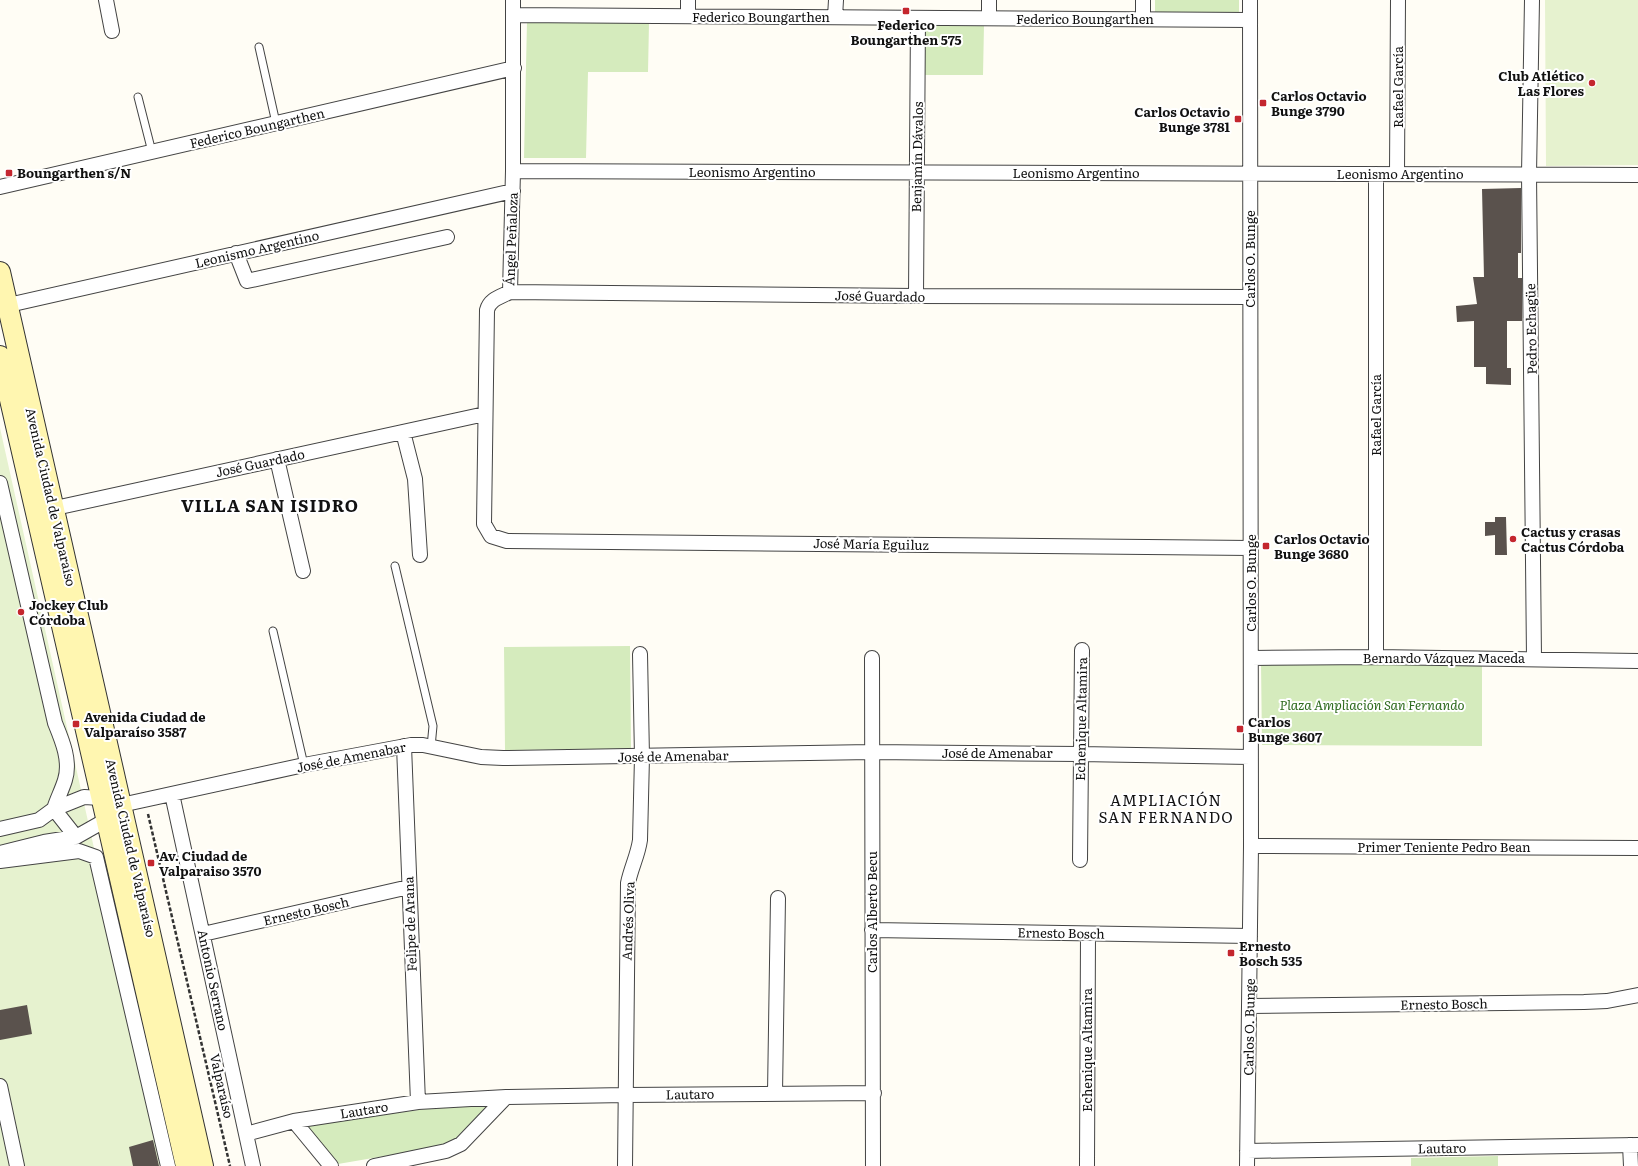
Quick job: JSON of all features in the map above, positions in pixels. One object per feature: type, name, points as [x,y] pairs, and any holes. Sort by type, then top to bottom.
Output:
[{"type":"main road","name":"Avenida Ciudad de Valparaíso","points":[[0,272],[4,306],[44,510],[186,1166]]},
{"type":"main road","name":"Avenida Ciudad de Valparaíso","points":[[0,356],[44,510]]},
{"type":"main road","name":"Avenida Ciudad de Valparaíso","points":[[108,808],[203,1166]]},
{"type":"street","points":[[106,0],[112,31]]},
{"type":"street","name":"Ángel Peñaloza","points":[[491,536],[484,524],[487,310],[488,304],[493,300],[510,292],[514,171],[514,0]]},
{"type":"street","points":[[688,0],[688,16]]},
{"type":"street","points":[[835,17],[836,0]]},
{"type":"street","points":[[989,0],[989,18]]},
{"type":"street","points":[[1143,0],[1143,19]]},
{"type":"street","name":"Carlos O. Bunge","points":[[1247,1166],[1251,846],[1250,0]]},
{"type":"street","name":"Rafael García","points":[[1397,173],[1398,0]]},
{"type":"street","name":"Pedro Echagüe","points":[[1532,0],[1529,174],[1534,658]]},
{"type":"street","name":"Federico Boungarthen","points":[[513,15],[1250,20]]},
{"type":"street","name":"Benjamín Dávalos","points":[[916,296],[918,18]]},
{"type":"street","name":"Federico Boungarthen","points":[[0,187],[514,68]]},
{"type":"street","name":"Leonismo Argentino","points":[[514,171],[1638,175]]},
{"type":"street","name":"Rafael García","points":[[1376,174],[1376,657]]},
{"type":"street","name":"Leonismo Argentino","points":[[4,306],[513,191]]},
{"type":"street","points":[[236,253],[247,281],[447,237]]},
{"type":"street","name":"José Guardado","points":[[510,292],[916,296],[1250,297]]},
{"type":"street","name":"José Guardado","points":[[44,510],[485,414]]},
{"type":"street","points":[[403,432],[415,479],[420,555]]},
{"type":"street","points":[[277,459],[303,571]]},
{"type":"street","points":[[0,482],[55,723],[63,742],[67,764],[65,780],[58,795],[54,809]]},
{"type":"street","name":"José María Eguiluz","points":[[491,536],[507,541],[1250,548]]},
{"type":"street","name":"Echenique Altamira","points":[[1080,860],[1082,650]]},
{"type":"street","name":"Andrés Oliva","points":[[625,1166],[628,883],[640,840],[642,757],[640,654]]},
{"type":"street","name":"Carlos Alberto Becu","points":[[872,658],[873,1166]]},
{"type":"street","name":"Bernardo Vázquez Maceda","points":[[1251,658],[1534,658],[1638,661]]},
{"type":"street","name":"José de Amenabar","points":[[108,808],[304,765],[404,746],[423,745],[481,757],[642,757],[872,752],[1250,757]]},
{"type":"street","name":"Felipe de Arana","points":[[404,746],[418,1102]]},
{"type":"street","name":"Antonio Serrano","points":[[172,794],[253,1166]]},
{"type":"street","points":[[0,829],[39,820],[54,809],[84,797],[108,808],[76,837],[44,842],[0,853]]},
{"type":"street","points":[[54,809],[76,837]]},
{"type":"street","points":[[39,820],[44,842]]},
{"type":"street","name":"Primer Teniente Pedro Bean","points":[[1251,846],[1638,848]]},
{"type":"street","points":[[0,861],[78,851],[96,857],[168,1166]]},
{"type":"street","name":"Ernesto Bosch","points":[[203,934],[409,887]]},
{"type":"street","points":[[775,1093],[778,898]]},
{"type":"street","name":"Ernesto Bosch","points":[[872,930],[1250,936]]},
{"type":"street","name":"Echenique Altamira","points":[[1087,1166],[1088,934]]},
{"type":"street","name":"Ernesto Bosch","points":[[1250,1006],[1584,1002],[1607,1001],[1638,995]]},
{"type":"street","points":[[0,1086],[17,1166]]},
{"type":"street","name":"Lautaro","points":[[246,1134],[294,1121],[418,1102],[506,1097],[874,1092]]},
{"type":"street","points":[[374,1166],[446,1151],[460,1144],[506,1097]]},
{"type":"street","points":[[294,1121],[331,1166]]},
{"type":"street","points":[[1631,1166],[1634,1145]]},
{"type":"street","name":"Lautaro","points":[[1247,1151],[1634,1145]]},
{"type":"lane","points":[[259,48],[276,123]]},
{"type":"lane","points":[[138,96],[152,152]]},
{"type":"lane","points":[[395,566],[433,726],[431,747]]},
{"type":"lane","points":[[273,631],[304,765]]},
{"type":"path","name":"Valparaíso","points":[[145,799],[230,1166]]},
{"type":"green space","points":[[1155,0],[1239,0],[1239,12],[1155,12]]},
{"type":"green space","name":"Club Atlético Las Flores","points":[[1545,0],[1638,0],[1638,165],[1546,166]]},
{"type":"green space","points":[[527,21],[649,23],[648,72],[588,72],[586,158],[524,158]]},
{"type":"green space","points":[[924,24],[984,25],[983,75],[923,75]]},
{"type":"green space","name":"Jockey Club Córdoba","points":[[0,428],[96,857],[168,1166],[0,1166]]},
{"type":"green space","points":[[630,646],[631,749],[505,750],[504,647]]},
{"type":"green space","name":"Plaza Ampliación San Fernando","points":[[1261,663],[1482,664],[1482,746],[1262,745]]},
{"type":"green space","points":[[493,1100],[449,1145],[338,1164],[307,1125]]},
{"type":"green space","points":[[1498,1156],[1498,1166],[1411,1166],[1411,1158]]},
{"type":"building","points":[[1521,188],[1521,253],[1518,253],[1518,278],[1522,278],[1522,321],[1507,321],[1507,368],[1511,368],[1511,385],[1486,384],[1486,367],[1474,367],[1474,321],[1457,322],[1456,306],[1477,304],[1473,277],[1484,277],[1482,189]]},
{"type":"building","points":[[1495,517],[1506,517],[1507,555],[1495,555],[1495,535],[1485,536],[1485,522],[1495,522]]},
{"type":"building","points":[[27,1005],[32,1034],[0,1040],[0,1010]]},
{"type":"building","points":[[153,1140],[159,1166],[133,1166],[129,1147]]},
{"type":"place","name":"Federico Boungarthen 575","points":[[906,11]]},
{"type":"place","name":"Club Atlético Las Flores","points":[[1592,83]]},
{"type":"place","name":"Carlos Octavio Bunge 3790","points":[[1263,103]]},
{"type":"place","name":"Carlos Octavio Bunge 3781","points":[[1238,119]]},
{"type":"place","name":"Boungarthen s/N","points":[[9,173]]},
{"type":"place","name":"Cactus y crasas Cactus Córdoba","points":[[1513,539]]},
{"type":"place","name":"Carlos Octavio Bunge 3680","points":[[1266,546]]},
{"type":"place","name":"Jockey Club Córdoba","points":[[21,612]]},
{"type":"place","name":"Avenida Ciudad de Valparaíso 3587","points":[[76,724]]},
{"type":"place","name":"Carlos Bunge 3607","points":[[1240,729]]},
{"type":"place","name":"Av. Ciudad de Valparaiso 3570","points":[[151,863]]},
{"type":"place","name":"Ernesto Bosch 535","points":[[1231,953]]},
{"type":"district","name":"VILLA SAN ISIDRO","points":[[270,506]]},
{"type":"district","name":"AMPLIACIÓN SAN FERNANDO","points":[[1166,810]]}]
